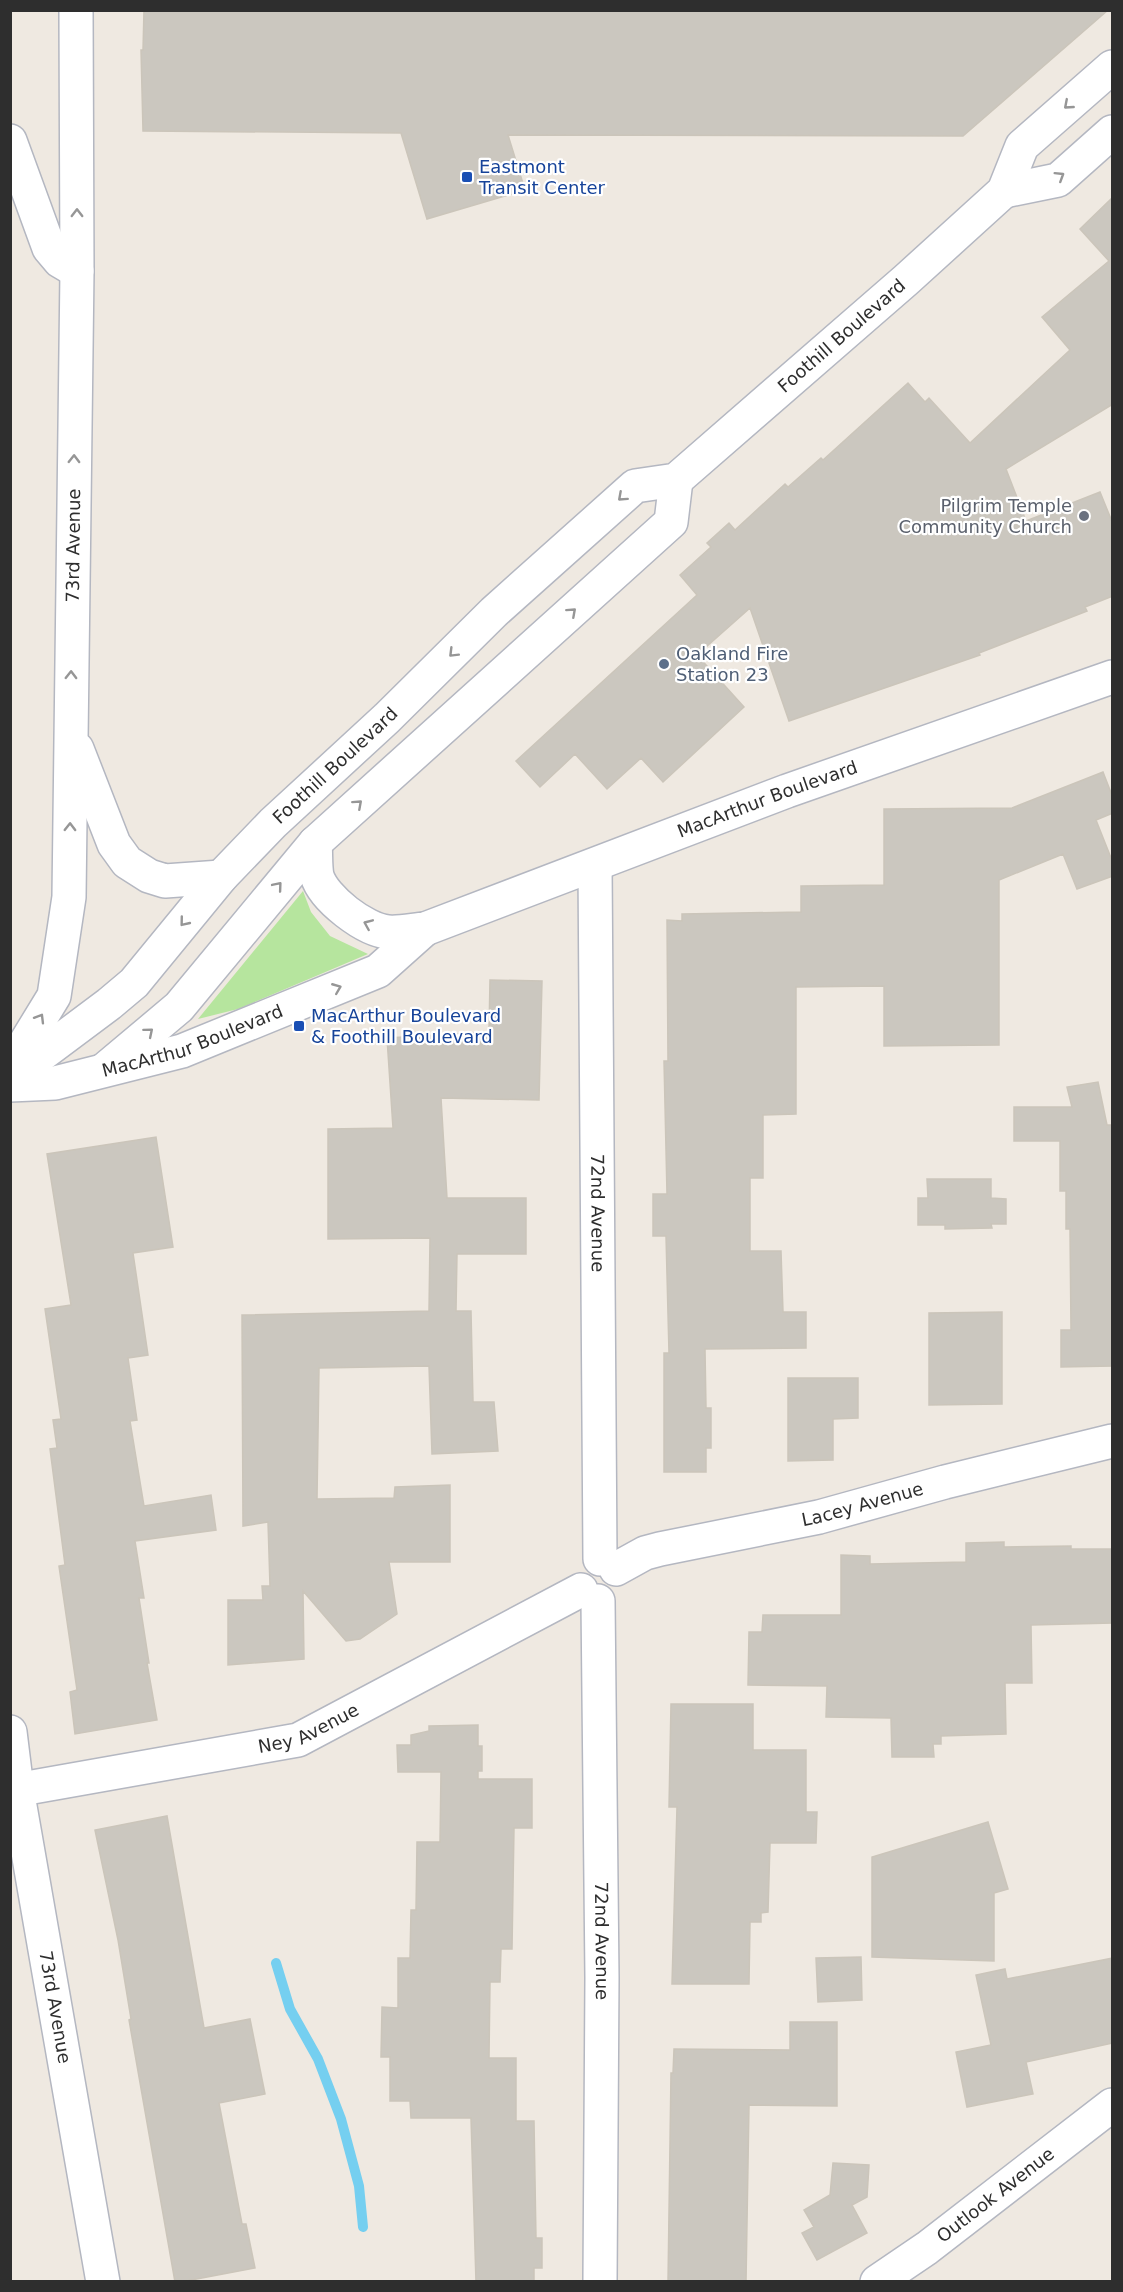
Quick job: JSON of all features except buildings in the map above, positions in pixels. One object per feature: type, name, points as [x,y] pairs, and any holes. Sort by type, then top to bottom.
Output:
[{"type":"main road","name":"73rd Avenue","points":[[10,1068],[54,996],[69,897],[77,271],[76,10]]},
{"type":"main road","name":"Foothill Boulevard","points":[[10,1078],[134,983],[221,877],[273,823],[387,718],[494,612],[635,486],[676,480],[906,280],[1004,191],[1022,146],[1113,67]]},
{"type":"main road","points":[[1004,191],[1058,180],[1113,132]]},
{"type":"main road","points":[[10,141],[49,248],[60,261],[77,271]]},
{"type":"main road","points":[[104,1070],[179,1007],[315,843],[671,522],[676,480]]},
{"type":"main road","name":"MacArthur Boulevard","points":[[315,843],[318,877],[325,890],[341,907],[362,923],[387,932],[425,929],[787,791],[1113,678]]},
{"type":"main road","points":[[71,734],[114,844],[127,862],[149,876],[165,881],[221,877]]},
{"type":"main road","name":"72nd Avenue","points":[[595,865],[608,1564]]},
{"type":"main road","name":"MacArthur Boulevard","points":[[10,1085],[55,1083],[182,1051],[378,971],[425,929]]},
{"type":"main road","name":"Lacey Avenue","points":[[589,1595],[578,1582],[580,1573],[591,1561],[608,1564],[660,1549],[819,1517],[945,1482],[1113,1441]]},
{"type":"main road","name":"72nd Avenue","points":[[589,1595],[602,1978],[600,2282]]},
{"type":"main road","name":"Ney Avenue","points":[[14,1790],[298,1740],[589,1595]]},
{"type":"main road","name":"73rd Avenue","points":[[10,1732],[14,1790],[103,2282]]},
{"type":"main road","name":"Outlook Avenue","points":[[877,2282],[927,2248],[1113,2105]]},
{"type":"green space","points":[[303,891],[311,912],[330,936],[368,954],[238,1009],[198,1019]]},
{"type":"waterway","points":[[276,1963],[290,2009],[318,2059],[341,2119],[359,2186],[363,2227]]},
{"type":"place","name":"Eastmont Transit Center","points":[[467,177]]},
{"type":"place","name":"Pilgrim Temple Community Church","points":[[1084,516]]},
{"type":"place","name":"Oakland Fire Station 23","points":[[664,664]]},
{"type":"place","name":"MacArthur Boulevard & Foothill Boulevard","points":[[299,1026]]}]
